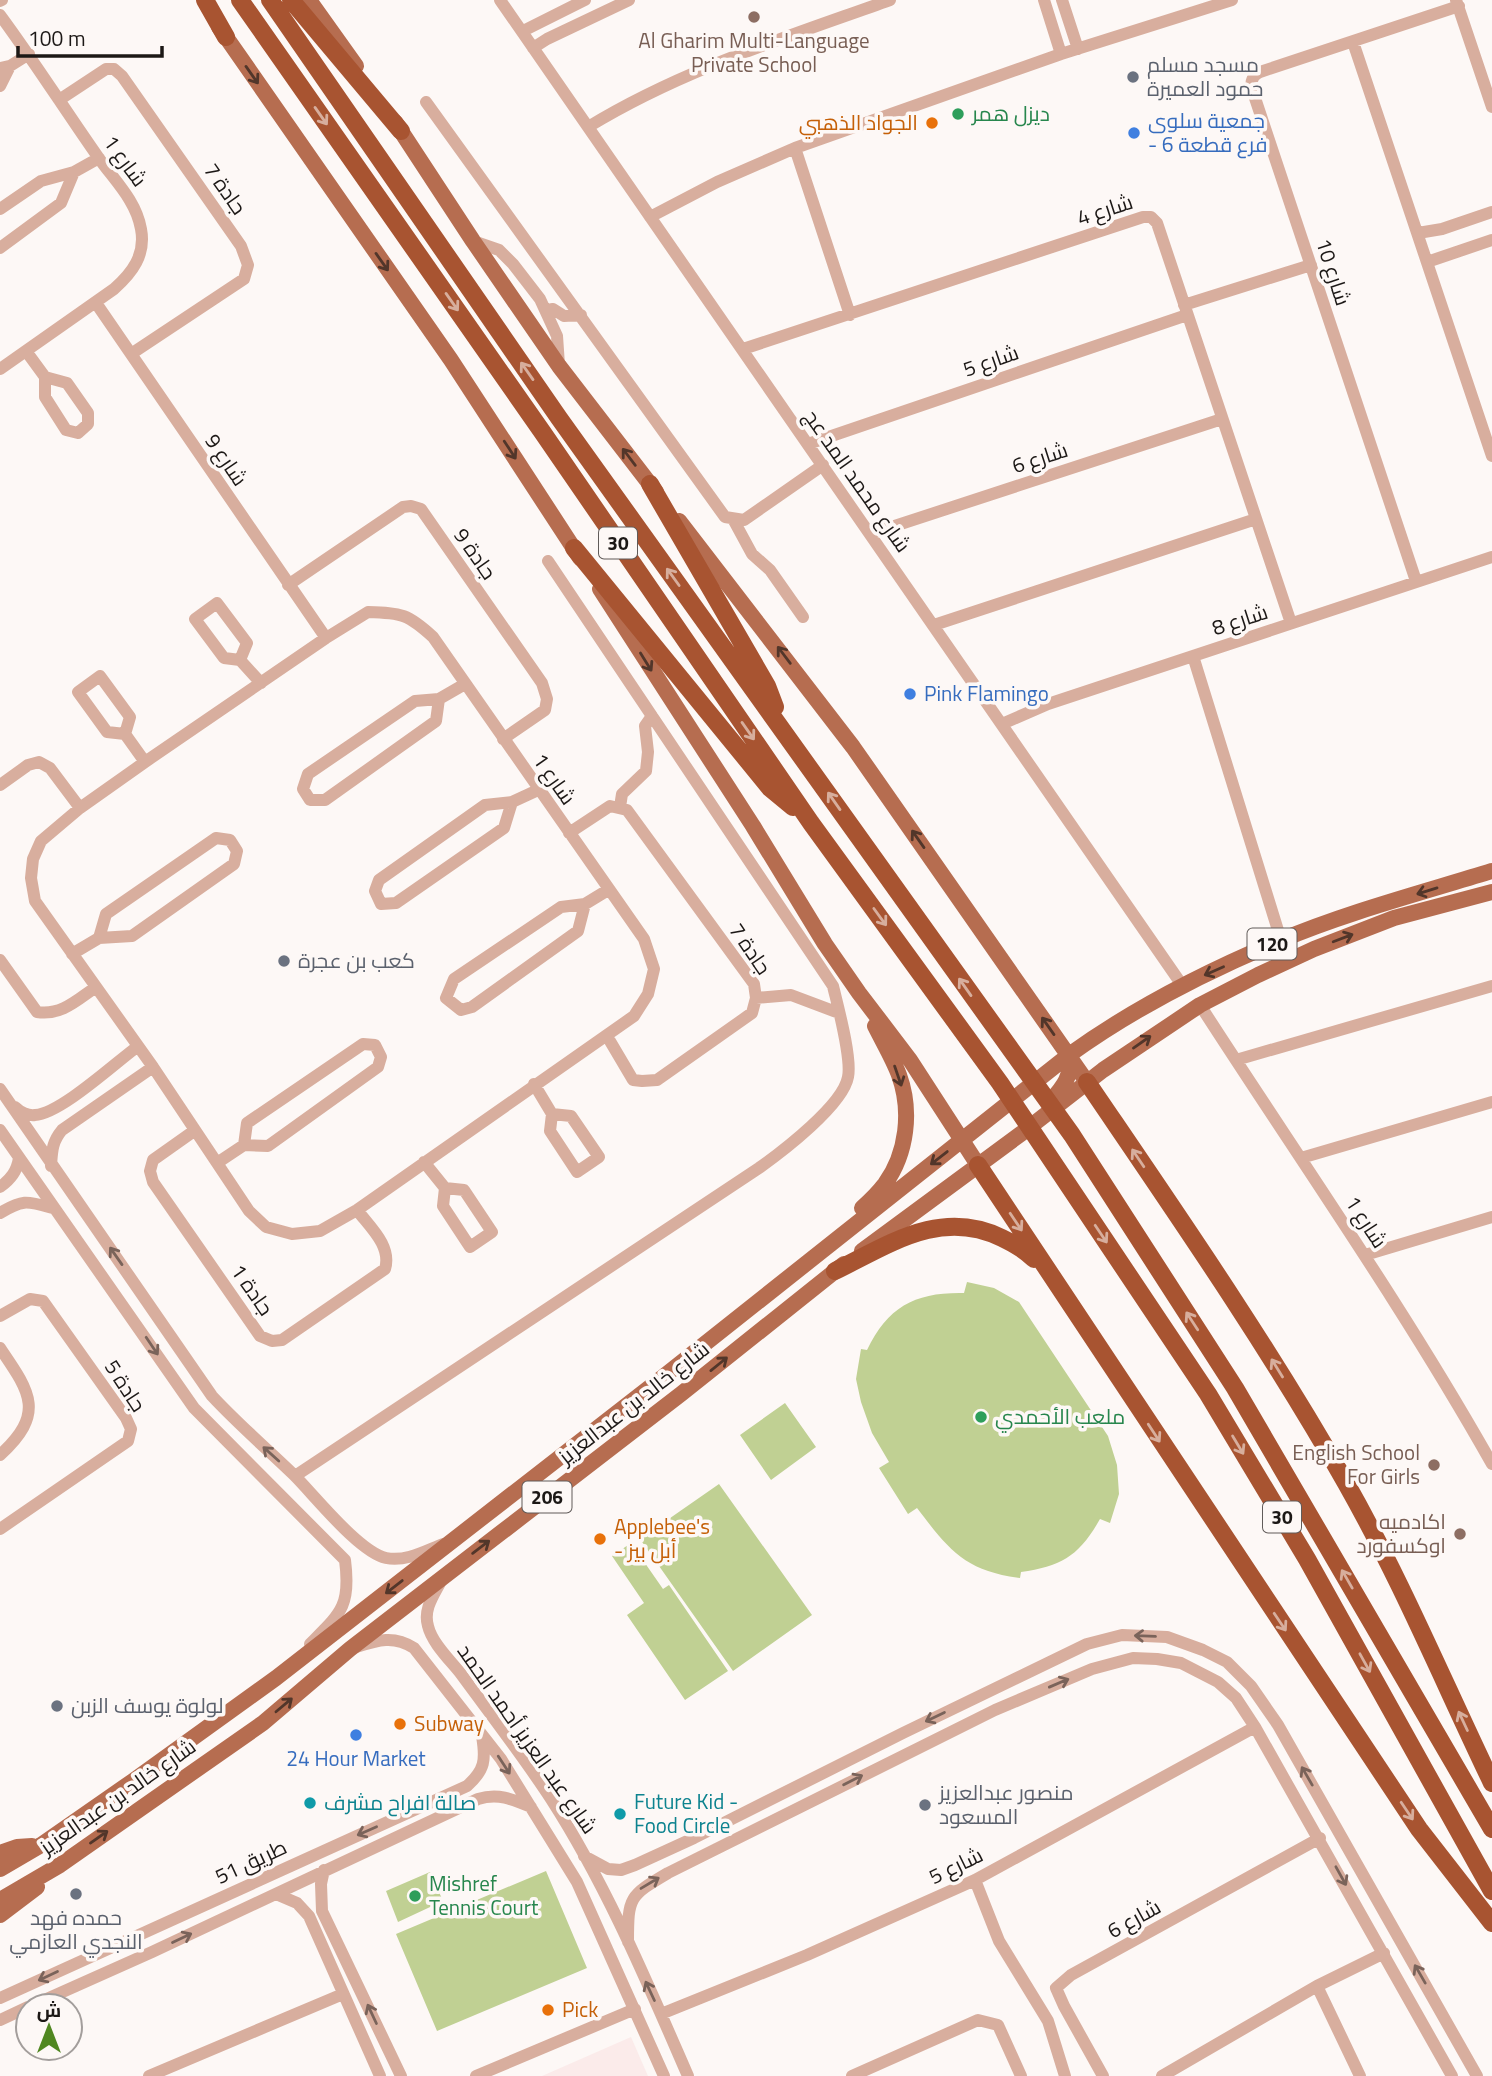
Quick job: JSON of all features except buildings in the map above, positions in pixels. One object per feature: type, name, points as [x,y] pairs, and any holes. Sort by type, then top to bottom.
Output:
[{"type":"highway","points":[[205,0],[226,37]]},
{"type":"highway","name":"30","points":[[240,0],[543,433],[811,823],[1000,1083],[1208,1394],[1307,1559],[1492,1891]]},
{"type":"highway","name":"30","points":[[270,0],[567,429],[1072,1135],[1235,1388],[1492,1829]]},
{"type":"highway","points":[[291,0],[401,131]]},
{"type":"highway","points":[[650,484],[767,686],[784,730]]},
{"type":"highway","points":[[574,548],[770,788],[811,823]]},
{"type":"highway","points":[[1087,1082],[1271,1358],[1346,1484],[1418,1624],[1492,1783]]},
{"type":"highway","points":[[978,1166],[1404,1807],[1492,1923]]},
{"type":"highway","points":[[835,1271],[923,1230],[959,1226],[991,1233],[1019,1246],[1057,1282]]},
{"type":"main road","points":[[198,0],[451,360],[753,826],[825,944],[910,1060],[978,1166]]},
{"type":"main road","points":[[309,0],[559,366],[853,747],[1087,1082]]},
{"type":"main road","points":[[1488,872],[1479,881],[1479,885],[1485,892],[1491,893]]},
{"type":"main road","name":"120","points":[[1069,1055],[1116,1022],[1182,985],[1280,940],[1488,872]]},
{"type":"main road","name":"120","points":[[1087,1082],[1167,1025],[1258,975],[1314,949],[1394,918],[1491,893]]},
{"type":"main road","points":[[825,1249],[885,1185],[903,1145],[906,1104],[899,1074],[859,993]]},
{"type":"main road","points":[[1022,1133],[1068,1079],[1071,1066],[1069,1055]]},
{"type":"main road","name":"شارع خالد بن عبدالعزيز","points":[[0,1869],[41,1845],[276,1678],[663,1377],[1069,1055]]},
{"type":"main road","points":[[978,1166],[982,1137],[1042,1077]]},
{"type":"main road","name":"شارع خالد بن عبدالعزيز","points":[[0,1899],[60,1865],[263,1723],[350,1649],[681,1394],[835,1271],[1087,1082]]},
{"type":"main road","points":[[663,1377],[676,1376],[683,1388],[681,1394]]},
{"type":"main road","points":[[0,1853],[17,1847],[41,1845]]},
{"type":"main road","points":[[0,1915],[33,1891],[60,1865]]},
{"type":"street","name":"شارع محمد المد عج","points":[[500,0],[1182,985]]},
{"type":"street","points":[[523,31],[584,0]]},
{"type":"street","points":[[533,48],[629,0]]},
{"type":"street","points":[[588,128],[617,110],[725,59],[890,0]]},
{"type":"street","points":[[1044,0],[1061,54]]},
{"type":"street","points":[[1062,0],[1078,49]]},
{"type":"street","points":[[650,217],[794,148],[1061,54],[1232,0]]},
{"type":"street","points":[[1457,3],[1492,107]]},
{"type":"street","name":"شارع 10","points":[[1416,581],[1251,81],[1260,72],[1457,3]]},
{"type":"street","name":"شارع 1","points":[[0,15],[132,202],[141,229],[142,252],[131,275],[96,303],[0,369]]},
{"type":"street","points":[[1353,41],[1492,456]]},
{"type":"street","points":[[0,86],[5,67],[29,54]]},
{"type":"street","name":"جادة 7","points":[[59,100],[106,69],[114,69],[122,76],[242,246],[248,265],[244,279],[131,354]]},
{"type":"street","points":[[426,102],[724,517],[744,520],[822,466]]},
{"type":"street","points":[[794,148],[850,315]]},
{"type":"street","points":[[0,209],[41,181],[74,172],[99,158]]},
{"type":"street","points":[[0,248],[61,203],[74,172]]},
{"type":"street","points":[[1418,233],[1442,229],[1492,212]]},
{"type":"street","name":"شارع 4","points":[[743,349],[1146,216],[1153,219],[1157,223],[1291,623]]},
{"type":"street","points":[[1427,262],[1492,240]]},
{"type":"street","points":[[472,241],[499,250],[513,264],[547,310],[557,336],[559,366]]},
{"type":"street","name":"شارع 5","points":[[808,444],[1311,265]]},
{"type":"street","name":"شارع 9","points":[[96,303],[326,638]]},
{"type":"street","points":[[547,310],[553,309],[564,316],[581,315]]},
{"type":"street","points":[[26,351],[45,377],[45,397],[66,430],[78,433],[88,424],[88,414],[67,383],[45,377]]},
{"type":"street","name":"شارع 6","points":[[870,534],[1222,419]]},
{"type":"street","name":"جادة 9","points":[[288,585],[403,507],[421,509],[542,683],[547,699],[545,710],[503,739]]},
{"type":"street","points":[[733,519],[751,554],[771,570],[803,617]]},
{"type":"street","points":[[934,625],[1256,519]]},
{"type":"street","name":"شارع 8","points":[[1002,724],[1048,704],[1492,557]]},
{"type":"street","points":[[295,1476],[680,1221],[796,1140],[845,1090],[849,1074],[833,986],[548,561]]},
{"type":"street","points":[[240,660],[247,643],[217,603],[195,619],[224,659],[240,660],[261,683]]},
{"type":"street","name":"شارع 1","points":[[368,612],[395,613],[414,619],[433,637],[644,939],[654,969],[648,994],[634,1016],[607,1037],[534,1084],[357,1210],[320,1231],[292,1234],[266,1227],[249,1211],[153,1067],[35,901],[31,878],[33,859],[41,841],[80,808],[326,638],[368,612]]},
{"type":"street","points":[[1193,656],[1280,940]]},
{"type":"street","points":[[125,734],[130,717],[100,676],[78,692],[107,732],[125,734],[145,762]]},
{"type":"street","points":[[439,699],[436,721],[325,800],[310,800],[303,789],[308,774],[415,701],[439,699],[465,684]]},
{"type":"street","points":[[569,833],[610,806],[620,807],[622,794],[646,771],[648,752],[645,726],[652,716]]},
{"type":"street","points":[[0,785],[28,765],[39,762],[50,768],[80,808]]},
{"type":"street","points":[[512,802],[504,828],[396,903],[381,904],[374,891],[379,880],[485,805],[512,802],[538,790]]},
{"type":"street","name":"جادة 7","points":[[607,1037],[633,1080],[657,1080],[752,1013],[756,998],[754,984],[627,810],[620,807]]},
{"type":"street","points":[[72,954],[99,938],[132,936],[234,864],[237,850],[230,840],[216,838],[106,914],[99,938]]},
{"type":"street","points":[[585,904],[578,931],[472,1007],[461,1010],[446,998],[454,979],[561,907],[585,904],[608,890]]},
{"type":"street","points":[[0,960],[37,1012],[59,1012],[96,987]]},
{"type":"street","points":[[1236,1060],[1492,986]]},
{"type":"street","points":[[756,998],[791,995],[839,1013]]},
{"type":"street","name":"شارع 1","points":[[1200,1005],[1365,1255],[1490,1456]]},
{"type":"street","points":[[217,1163],[244,1144],[268,1146],[378,1067],[381,1057],[375,1045],[363,1044],[247,1123],[244,1144]]},
{"type":"street","points":[[9,1102],[20,1111],[34,1116],[54,1110],[137,1047]]},
{"type":"street","points":[[51,1166],[52,1147],[62,1130],[153,1067]]},
{"type":"street","points":[[534,1084],[552,1114],[550,1131],[577,1172],[599,1157],[571,1116],[552,1114]]},
{"type":"street","points":[[0,1089],[212,1396],[242,1428],[295,1476],[371,1552],[388,1558],[411,1557],[456,1539]]},
{"type":"street","points":[[1301,1158],[1492,1102]]},
{"type":"street","points":[[0,1130],[194,1408],[345,1560],[346,1595],[339,1615],[276,1678]]},
{"type":"street","name":"جادة 1","points":[[194,1131],[153,1160],[150,1171],[153,1182],[260,1336],[272,1341],[282,1340],[385,1269],[386,1249],[357,1210]]},
{"type":"street","points":[[0,1187],[18,1167],[19,1158]]},
{"type":"street","points":[[424,1162],[445,1188],[464,1190],[492,1232],[470,1247],[443,1206],[445,1188]]},
{"type":"street","points":[[0,1213],[17,1203],[34,1202],[53,1208]]},
{"type":"street","points":[[1365,1255],[1492,1217]]},
{"type":"street","points":[[113,1289],[124,1299],[133,1298],[135,1291],[131,1277]]},
{"type":"street","name":"جادة 5","points":[[0,1316],[30,1299],[43,1301],[126,1418],[131,1429],[128,1441],[0,1529]]},
{"type":"street","points":[[137,1324],[140,1315],[146,1311],[155,1313]]},
{"type":"street","points":[[0,1348],[23,1380],[29,1414],[22,1434],[0,1455]]},
{"type":"street","points":[[336,1548],[344,1553],[354,1551],[354,1536]]},
{"type":"street","name":"شارع عبد العزيز أحمد الحمد","points":[[443,1576],[427,1608],[428,1626],[551,1801],[584,1856],[628,1942],[688,2076]]},
{"type":"street","points":[[584,1856],[608,1869],[621,1870],[694,1838],[1087,1644],[1122,1635],[1167,1637],[1227,1662],[1251,1686],[1278,1725],[1477,2076]]},
{"type":"street","name":"شارع عبد العزيز أحمد الحمد","points":[[350,1649],[384,1639],[402,1640],[414,1648],[500,1759],[577,1882],[664,2076]]},
{"type":"street","points":[[433,1672],[436,1658],[441,1656],[450,1660]]},
{"type":"street","points":[[628,1942],[628,1908],[640,1889],[703,1855],[995,1710],[1092,1669],[1133,1658],[1157,1659],[1181,1663],[1218,1682],[1236,1698],[1320,1838],[1452,2076]]},
{"type":"street","points":[[987,1692],[995,1710]]},
{"type":"street","points":[[968,1701],[977,1719]]},
{"type":"street","name":"شارع 5","points":[[661,2014],[807,1955],[975,1880],[1255,1727]]},
{"type":"street","name":"طريق 51","points":[[0,1998],[467,1786],[479,1775],[483,1765],[485,1751],[482,1736]]},
{"type":"street","name":"طريق 51","points":[[62,1992],[478,1799],[497,1796],[531,1807]]},
{"type":"street","points":[[429,1803],[439,1817]]},
{"type":"street","points":[[694,1838],[696,1848],[703,1855]]},
{"type":"street","name":"شارع 6","points":[[1056,1988],[1071,1975],[1320,1838]]},
{"type":"street","points":[[324,1870],[321,1884],[322,1910],[401,2076]]},
{"type":"street","points":[[975,1880],[999,1941],[1048,2021],[1065,2076]]},
{"type":"street","points":[[276,1894],[298,1903],[309,1916],[380,2076]]},
{"type":"street","points":[[309,1916],[322,1910]]},
{"type":"street","points":[[124,1941],[132,1961]]},
{"type":"street","points":[[107,1949],[116,1968]]},
{"type":"street","points":[[1161,2076],[1317,1986],[1384,1953]]},
{"type":"street","points":[[1317,1986],[1360,2076]]},
{"type":"street","points":[[1028,1992],[1038,1993],[1056,1988],[1103,2076]]},
{"type":"street","points":[[149,2076],[343,1994]]},
{"type":"street","points":[[476,2076],[635,2008]]},
{"type":"street","points":[[1420,2018],[1439,2008]]},
{"type":"street","points":[[852,2076],[978,2020],[998,2025],[1021,2076]]},
{"type":"street","points":[[1430,2035],[1448,2024]]},
{"type":"shaded area","points":[[631,2037],[648,2076],[542,2076]]},
{"type":"green space","name":"ملعب الأحمدي","points":[[967,1282],[994,1288],[1019,1302],[1108,1436],[1117,1465],[1119,1494],[1110,1523],[1100,1519],[1085,1542],[1068,1557],[1048,1566],[1021,1572],[1020,1578],[1001,1575],[972,1564],[949,1547],[917,1508],[908,1514],[879,1468],[889,1462],[872,1433],[856,1379],[861,1349],[867,1350],[884,1322],[894,1312],[932,1295],[964,1293]]},
{"type":"green space","points":[[785,1403],[816,1447],[771,1480],[740,1435]]},
{"type":"green space","points":[[719,1484],[812,1615],[733,1671],[640,1539]]},
{"type":"green space","points":[[631,1543],[663,1589],[669,1585],[728,1671],[685,1700],[627,1615],[644,1603],[612,1556]]},
{"type":"green space","points":[[546,1871],[587,1968],[437,2031],[396,1934]]},
{"type":"green space","name":"Mishref Tennis Court","points":[[430,1872],[443,1901],[398,1922],[386,1891]]},
{"type":"place","name":"Al Gharim Multi-Language Private School","points":[[754,17]]},
{"type":"place","name":"مسجد مسلم حمود العميرة","points":[[1133,77]]},
{"type":"place","name":"ديزل همر","points":[[958,114]]},
{"type":"place","name":"الجواد الذهبي","points":[[932,123]]},
{"type":"place","name":"جمعية سلوى - فرع قطعة 6","points":[[1134,133]]},
{"type":"place","name":"Pink Flamingo","points":[[910,694]]},
{"type":"place","name":"كعب بن عجرة","points":[[284,961]]},
{"type":"place","name":"ملعب الأحمدي","points":[[981,1417]]},
{"type":"place","name":"English School For Girls","points":[[1434,1465]]},
{"type":"place","name":"اكادميه اوكسفورد","points":[[1460,1534]]},
{"type":"place","name":"Applebee's - أبل بيز","points":[[600,1539]]},
{"type":"place","name":"لولوة يوسف الزبن","points":[[57,1706]]},
{"type":"place","name":"Subway","points":[[400,1724]]},
{"type":"place","name":"24 Hour Market","points":[[356,1735]]},
{"type":"place","name":"صالة افراح مشرف","points":[[310,1803]]},
{"type":"place","name":"منصور عبدالعزيز المسعود","points":[[925,1805]]},
{"type":"place","name":"Future Kid - Food Circle","points":[[620,1814]]},
{"type":"place","name":"حمده فهد النجدي العازمي","points":[[76,1894]]},
{"type":"place","name":"Mishref Tennis Court","points":[[415,1896]]},
{"type":"place","name":"Pick","points":[[548,2010]]}]
